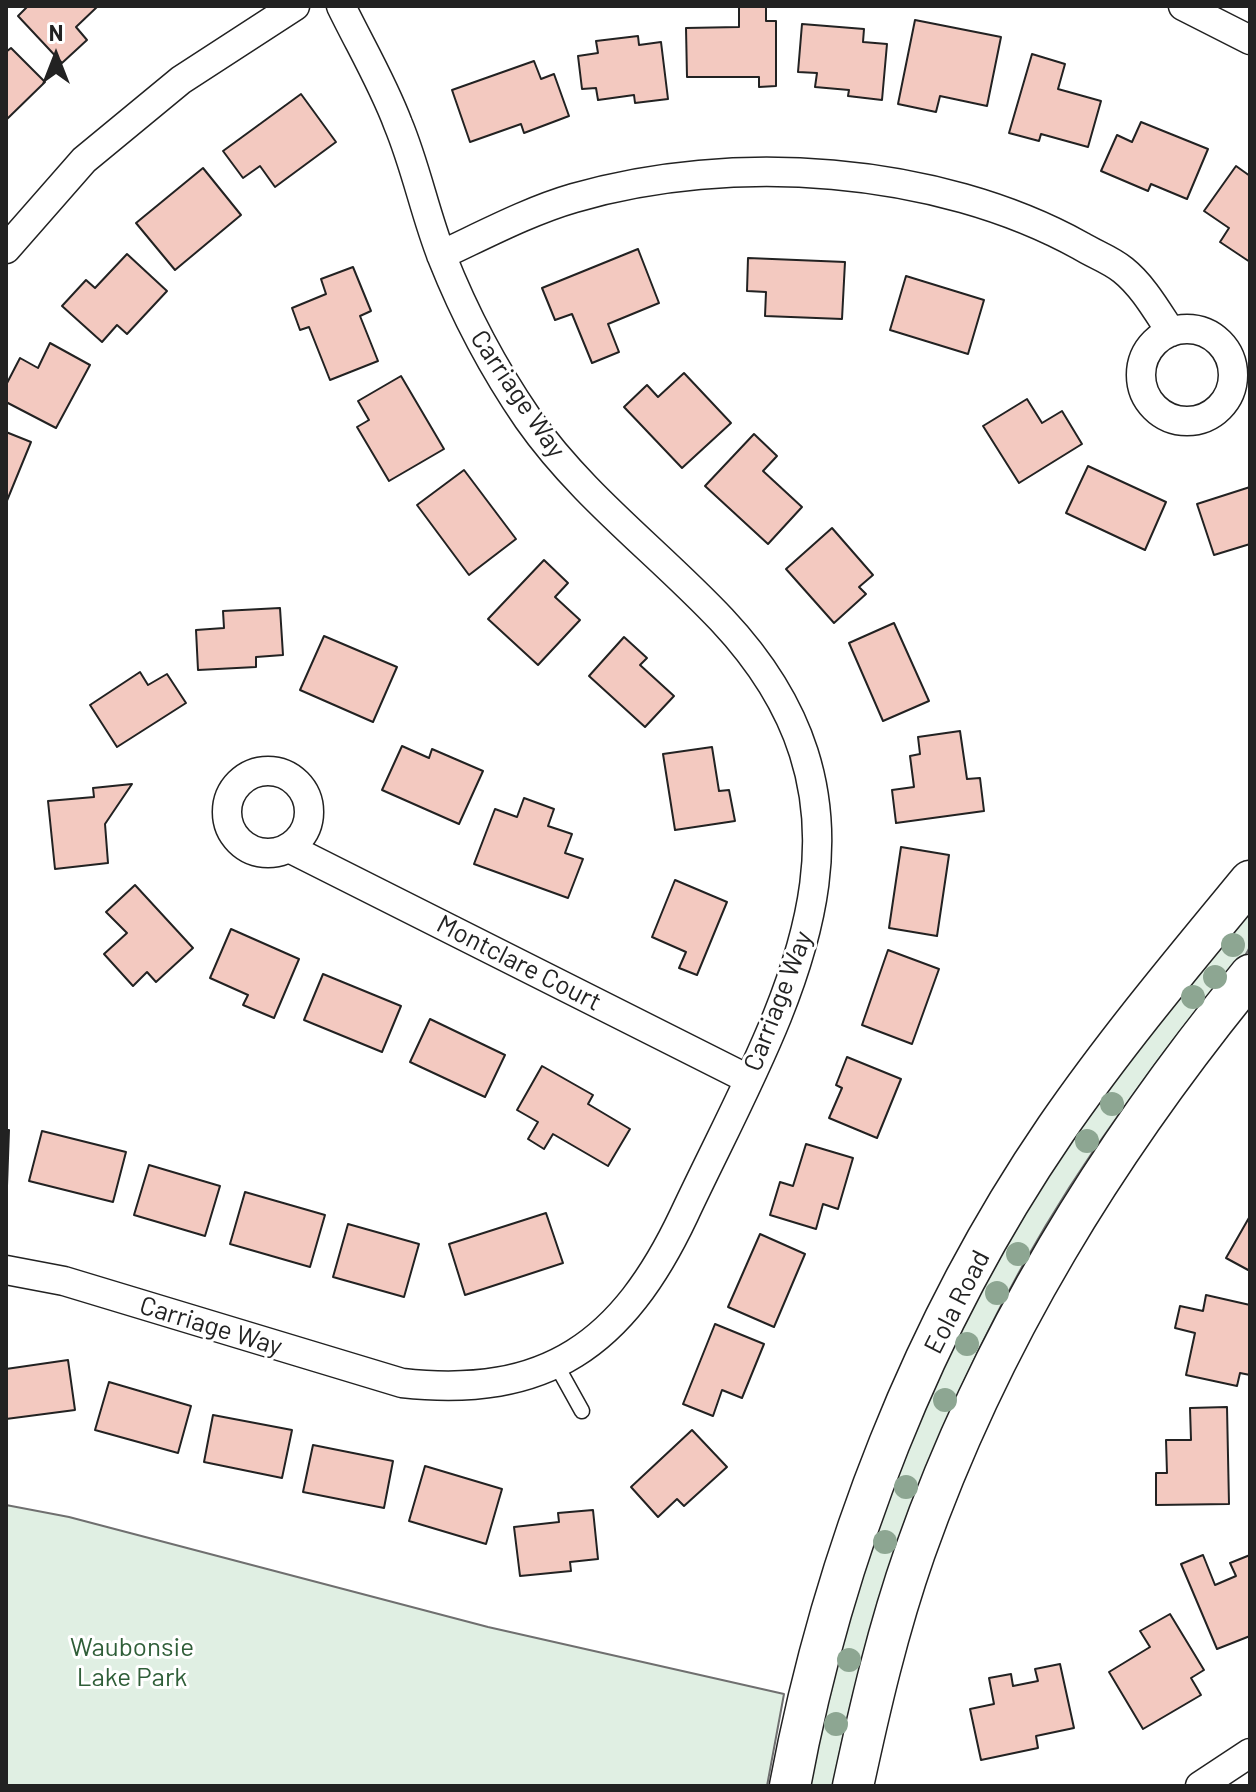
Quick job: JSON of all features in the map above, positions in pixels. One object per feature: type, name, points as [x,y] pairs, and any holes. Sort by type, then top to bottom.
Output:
[{"type":"main road","name":"Eola Road","points":[[790,1786],[801,1729],[828,1626],[860,1525],[899,1421],[973,1264],[1055,1130],[1250,881]]},
{"type":"main road","points":[[853,1786],[875,1685],[914,1555],[942,1477],[1004,1342],[1053,1253],[1128,1134],[1250,975]]},
{"type":"street","points":[[6,249],[84,160],[181,80],[295,6]]},
{"type":"street","name":"Carriage Way","points":[[6,1270],[64,1281],[402,1383],[440,1387],[494,1383],[557,1366],[608,1329],[652,1277],[748,1079],[798,964],[814,901],[818,850],[815,801],[797,734],[757,663],[724,621],[583,486],[532,424],[475,334],[441,255],[398,123],[341,6]]},
{"type":"street","points":[[1183,6],[1250,40]]},
{"type":"street","points":[[441,255],[573,198],[630,185],[729,173],[859,177],[970,199],[1056,233],[1123,269],[1150,300],[1171,332]]},
{"type":"street","name":"Montclare Court","points":[[289,848],[748,1079]]},
{"type":"street","points":[[1200,1786],[1250,1753]]},
{"type":"lane","points":[[557,1366],[582,1411]]},
{"type":"green space","points":[[1250,910],[1251,938],[1247,953],[1168,1046],[1069,1188],[1022,1267],[979,1349],[940,1434],[906,1521],[852,1698],[833,1786],[808,1786],[848,1623],[885,1505],[936,1380],[966,1319],[1032,1201],[1107,1090]]},
{"type":"green space","name":"Waubonsie Lake Park","points":[[6,1505],[69,1517],[488,1627],[784,1694],[767,1786],[6,1786]]},
{"type":"building","points":[[28,6],[98,6],[76,27],[87,40],[62,63],[18,16]]},
{"type":"building","points":[[739,6],[766,6],[766,21],[776,21],[776,86],[759,87],[759,77],[687,77],[686,28],[739,27]]},
{"type":"building","points":[[915,20],[1001,37],[987,106],[940,96],[936,112],[898,104]]},
{"type":"building","points":[[802,24],[864,29],[863,42],[887,44],[882,100],[848,96],[849,90],[815,87],[817,73],[798,72]]},
{"type":"building","points":[[638,36],[639,45],[661,42],[668,99],[635,103],[634,95],[598,100],[596,88],[582,89],[578,56],[598,53],[596,41]]},
{"type":"building","points":[[11,48],[45,82],[6,120],[6,52]]},
{"type":"building","points":[[1032,54],[1065,64],[1058,89],[1101,101],[1088,147],[1041,134],[1039,141],[1009,133]]},
{"type":"building","points":[[534,61],[541,79],[554,74],[569,116],[524,133],[521,124],[470,142],[452,90]]},
{"type":"building","points":[[301,94],[336,142],[275,187],[260,166],[243,178],[223,151]]},
{"type":"building","points":[[1141,122],[1208,149],[1187,199],[1151,184],[1148,191],[1101,171],[1117,135],[1132,142]]},
{"type":"building","points":[[1236,166],[1250,176],[1250,262],[1220,242],[1229,228],[1204,211]]},
{"type":"building","points":[[203,168],[241,215],[175,270],[136,223]]},
{"type":"building","points":[[638,249],[659,303],[608,324],[619,352],[592,363],[572,314],[555,320],[542,288]]},
{"type":"building","points":[[127,254],[167,291],[127,334],[117,325],[102,342],[62,306],[86,280],[95,288]]},
{"type":"building","points":[[748,258],[845,262],[842,319],[765,316],[766,292],[747,291]]},
{"type":"building","points":[[353,267],[371,311],[360,316],[378,361],[330,380],[309,327],[300,330],[292,308],[326,294],[321,279]]},
{"type":"building","points":[[906,276],[984,300],[968,354],[890,330]]},
{"type":"building","points":[[50,343],[90,365],[56,428],[6,402],[6,385],[20,358],[38,368]]},
{"type":"building","points":[[684,373],[731,423],[682,468],[624,407],[647,385],[658,397]]},
{"type":"building","points":[[401,376],[444,449],[389,481],[357,427],[369,420],[358,401]]},
{"type":"building","points":[[1027,399],[1042,423],[1062,411],[1082,444],[1019,483],[983,426]]},
{"type":"building","points":[[6,432],[31,442],[6,503]]},
{"type":"building","points":[[754,434],[777,456],[763,471],[802,507],[768,544],[705,486]]},
{"type":"building","points":[[1088,466],[1166,502],[1145,550],[1066,513]]},
{"type":"building","points":[[464,470],[516,539],[469,575],[417,505]]},
{"type":"building","points":[[1250,487],[1250,544],[1214,555],[1197,504]]},
{"type":"building","points":[[832,528],[873,575],[859,587],[866,594],[834,623],[786,569]]},
{"type":"building","points":[[544,560],[568,583],[555,597],[580,620],[538,665],[488,619]]},
{"type":"building","points":[[280,608],[283,655],[256,657],[256,667],[198,670],[196,630],[224,628],[223,611]]},
{"type":"building","points":[[894,623],[929,701],[883,721],[849,643]]},
{"type":"building","points":[[324,636],[397,667],[373,722],[300,690]]},
{"type":"building","points":[[624,637],[647,658],[640,665],[674,696],[645,727],[589,676]]},
{"type":"building","points":[[140,672],[148,685],[167,674],[186,703],[117,747],[90,705]]},
{"type":"building","points":[[960,731],[967,779],[980,778],[984,811],[896,823],[892,790],[914,787],[910,756],[920,754],[918,737]]},
{"type":"building","points":[[402,746],[429,758],[432,749],[483,771],[459,824],[382,790]]},
{"type":"building","points":[[712,747],[719,791],[729,790],[735,821],[675,830],[663,754]]},
{"type":"building","points":[[132,784],[105,824],[108,863],[55,869],[48,801],[94,797],[93,788]]},
{"type":"building","points":[[524,798],[554,809],[548,826],[572,834],[565,853],[583,859],[568,898],[474,864],[495,809],[517,817]]},
{"type":"building","points":[[901,847],[949,855],[937,936],[889,928]]},
{"type":"building","points":[[675,880],[727,902],[697,975],[679,968],[686,952],[652,937]]},
{"type":"building","points":[[135,885],[193,948],[156,982],[147,972],[133,986],[104,954],[127,933],[106,912]]},
{"type":"building","points":[[231,929],[299,959],[274,1018],[243,1005],[248,995],[210,978]]},
{"type":"building","points":[[888,950],[939,969],[912,1044],[862,1025]]},
{"type":"building","points":[[323,974],[401,1006],[382,1052],[304,1020]]},
{"type":"building","points":[[430,1019],[505,1055],[485,1097],[410,1062]]},
{"type":"building","points":[[847,1057],[901,1079],[877,1138],[829,1118],[842,1088],[836,1085]]},
{"type":"building","points":[[542,1066],[593,1095],[588,1104],[630,1129],[608,1166],[553,1134],[544,1149],[528,1139],[538,1122],[517,1110]]},
{"type":"building","points":[[6,1130],[9,1130],[7,1186],[6,1186]]},
{"type":"building","points":[[42,1131],[126,1152],[113,1202],[29,1181]]},
{"type":"building","points":[[806,1144],[853,1158],[838,1209],[823,1204],[816,1229],[770,1215],[780,1182],[793,1186]]},
{"type":"building","points":[[149,1165],[220,1186],[205,1236],[134,1215]]},
{"type":"building","points":[[245,1192],[325,1215],[310,1267],[230,1244]]},
{"type":"building","points":[[546,1213],[563,1263],[465,1295],[449,1244]]},
{"type":"building","points":[[1250,1216],[1250,1271],[1226,1258]]},
{"type":"building","points":[[348,1224],[419,1244],[404,1297],[333,1277]]},
{"type":"building","points":[[760,1234],[805,1254],[774,1327],[728,1307]]},
{"type":"building","points":[[1206,1295],[1250,1305],[1250,1375],[1240,1373],[1237,1386],[1186,1375],[1195,1333],[1175,1328],[1180,1306],[1203,1311]]},
{"type":"building","points":[[715,1324],[764,1344],[742,1398],[722,1390],[713,1416],[683,1404]]},
{"type":"building","points":[[68,1360],[75,1410],[6,1419],[6,1369]]},
{"type":"building","points":[[109,1382],[191,1406],[178,1453],[95,1430]]},
{"type":"building","points":[[1227,1407],[1229,1504],[1156,1505],[1156,1473],[1167,1473],[1166,1440],[1191,1440],[1190,1408]]},
{"type":"building","points":[[213,1415],[292,1430],[282,1478],[204,1462]]},
{"type":"building","points":[[692,1430],[727,1467],[684,1506],[677,1499],[658,1517],[631,1487]]},
{"type":"building","points":[[313,1445],[393,1461],[384,1508],[303,1492]]},
{"type":"building","points":[[425,1466],[502,1489],[486,1544],[409,1521]]},
{"type":"building","points":[[593,1510],[598,1559],[570,1562],[571,1571],[520,1576],[514,1527],[559,1522],[558,1513]]},
{"type":"building","points":[[1203,1555],[1215,1585],[1236,1576],[1230,1563],[1250,1555],[1250,1636],[1217,1649],[1181,1564]]},
{"type":"building","points":[[1170,1614],[1204,1670],[1191,1678],[1201,1695],[1143,1729],[1109,1672],[1150,1647],[1140,1631]]},
{"type":"building","points":[[1060,1664],[1074,1728],[1036,1736],[1038,1748],[981,1760],[970,1709],[994,1704],[989,1678],[1011,1674],[1013,1686],[1038,1681],[1035,1669]]}]
